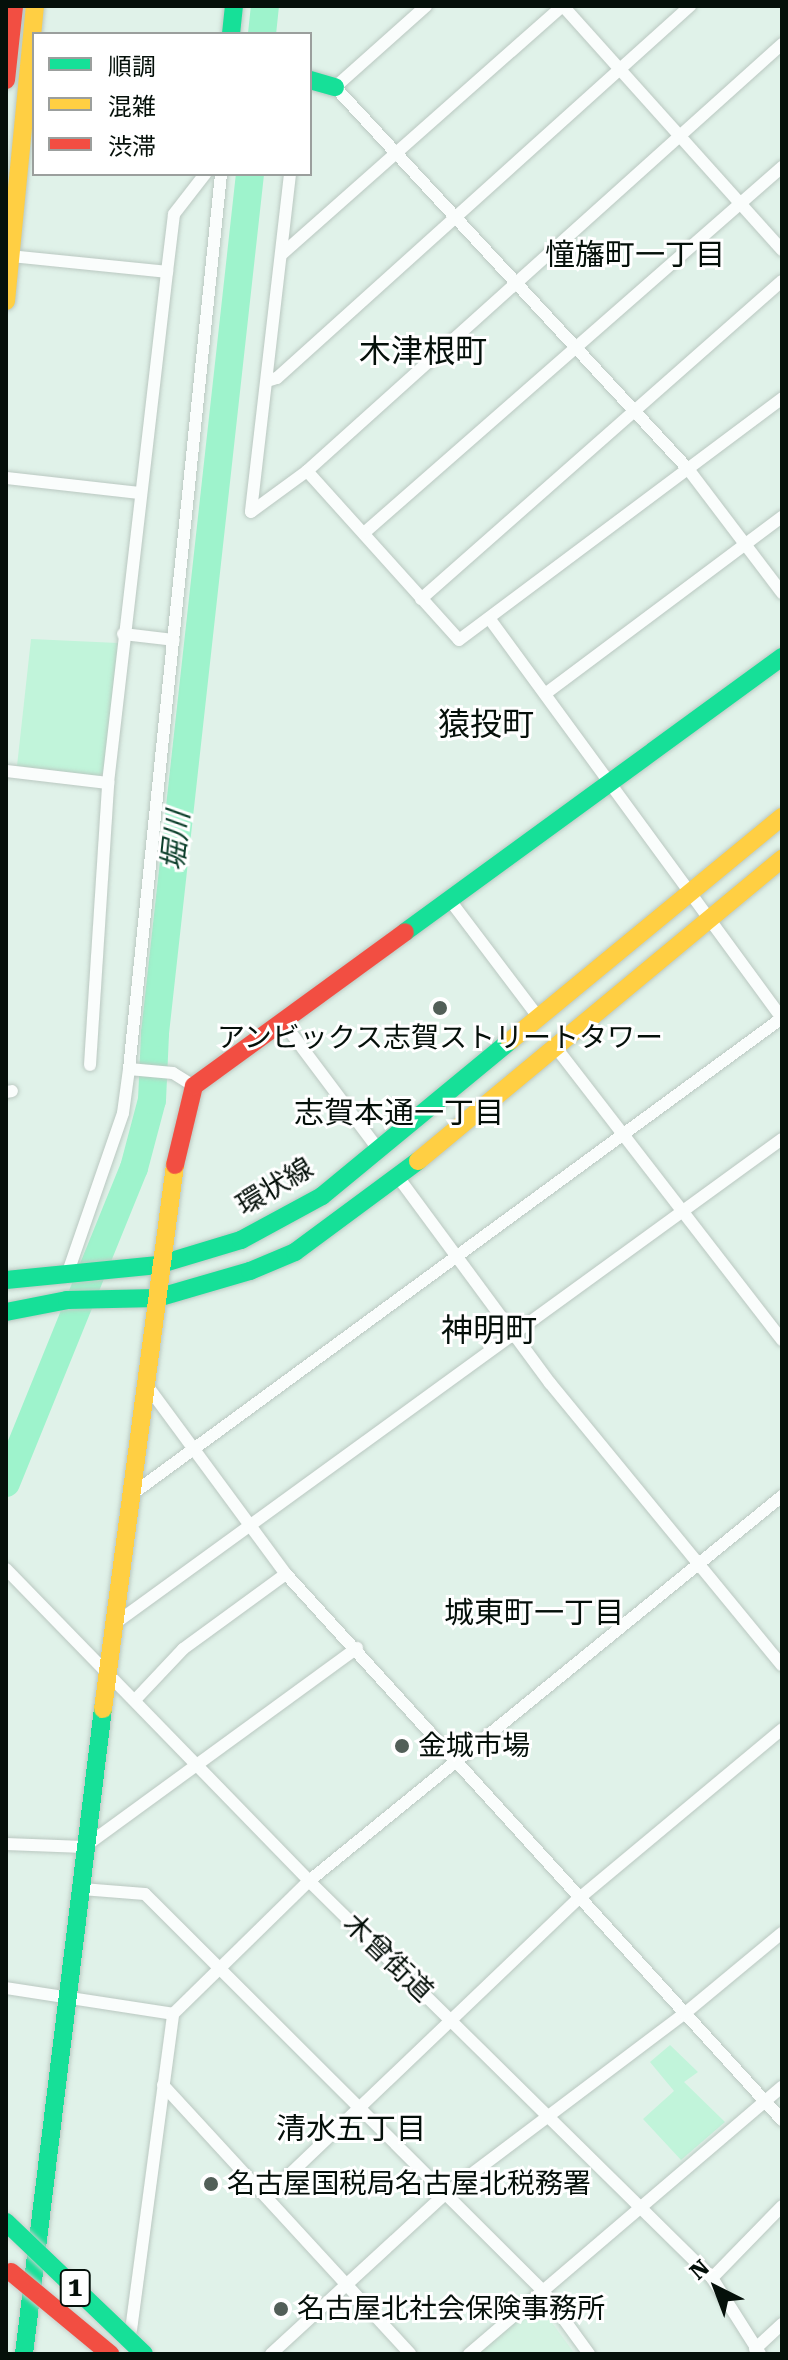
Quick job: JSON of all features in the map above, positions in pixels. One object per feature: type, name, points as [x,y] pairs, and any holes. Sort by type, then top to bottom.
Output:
[{"type":"main road","points":[[6,80],[14,6]]},
{"type":"main road","points":[[33,32],[35,6]]},
{"type":"main road","points":[[231,32],[234,6]]},
{"type":"main road","points":[[6,301],[32,53],[7,52]]},
{"type":"main road","points":[[312,81],[335,87]]},
{"type":"main road","points":[[24,2354],[82,1889],[84,1847],[148,1387],[158,1265],[181,1127],[194,1086],[782,657]]},
{"type":"main road","name":"環状線","points":[[6,1280],[72,1271],[158,1265],[241,1240],[286,1218],[379,1150],[782,817]]},
{"type":"main road","points":[[6,1312],[67,1300],[157,1298],[250,1271],[295,1252],[398,1177],[782,859]]},
{"type":"main road","name":"1","points":[[6,2222],[144,2354]]},
{"type":"main road","points":[[6,2241],[132,2354]]},
{"type":"main road","name":"1","points":[[6,2241],[123,2354]]},
{"type":"main road","points":[[11,2272],[43,2294],[110,2354]]},
{"type":"street","points":[[426,6],[335,87],[631,412],[688,469],[749,544],[782,593]]},
{"type":"street","points":[[282,254],[563,6],[782,250]]},
{"type":"street","points":[[267,381],[277,378],[690,6]]},
{"type":"street","points":[[290,176],[251,512],[307,471],[782,44]]},
{"type":"street","points":[[364,533],[782,167]]},
{"type":"street","points":[[90,1065],[108,783],[174,214],[203,176]]},
{"type":"street","points":[[72,1271],[134,1069],[221,176]]},
{"type":"street","points":[[10,256],[167,272]]},
{"type":"street","points":[[421,599],[782,281]]},
{"type":"street","points":[[307,471],[459,640],[782,398]]},
{"type":"street","points":[[6,478],[140,493]]},
{"type":"street","points":[[545,694],[782,517]]},
{"type":"street","points":[[135,1492],[782,1018],[489,618]]},
{"type":"street","points":[[123,634],[174,640]]},
{"type":"street","points":[[6,771],[108,783]]},
{"type":"street","points":[[449,899],[539,1018]]},
{"type":"street","points":[[282,1021],[379,1150]]},
{"type":"street","points":[[554,1045],[782,1340]]},
{"type":"street","points":[[134,1069],[173,1073],[194,1086]]},
{"type":"street","points":[[117,1622],[782,1139]]},
{"type":"street","points":[[398,1177],[513,1336],[782,1665]]},
{"type":"street","points":[[148,1387],[286,1574],[459,1762],[577,1900],[782,2120]]},
{"type":"street","points":[[131,2330],[173,2014],[309,1881],[782,1496]]},
{"type":"street","name":"木曾街道","points":[[6,1569],[309,1881],[712,2278],[758,2352]]},
{"type":"street","points":[[135,1700],[183,1649],[286,1574]]},
{"type":"street","points":[[6,1844],[84,1847],[200,1767],[357,1648]]},
{"type":"street","points":[[267,2196],[449,2017],[577,1900],[782,1729]]},
{"type":"street","points":[[82,1889],[145,1894],[222,1967],[544,2292],[589,2354]]},
{"type":"street","points":[[271,2354],[445,2194],[550,2118],[782,1933]]},
{"type":"street","points":[[6,1988],[173,2014]]},
{"type":"street","points":[[163,2085],[410,2354]]},
{"type":"street","points":[[469,2354],[782,2087]]},
{"type":"street","points":[[712,2278],[782,2206]]},
{"type":"street","points":[[758,2352],[782,2324]]},
{"type":"shaded area","points":[[31,639],[118,643],[105,772],[98,776],[17,766]]},
{"type":"shaded area","points":[[670,2045],[698,2072],[684,2082],[725,2122],[681,2160],[643,2119],[674,2091],[650,2062]]},
{"type":"shaded area","points":[[527,2311],[544,2312],[575,2354],[477,2354]]},
{"type":"waterway","name":"堀川","points":[[262,32],[265,6]]},
{"type":"waterway","name":"堀川","points":[[6,1483],[134,1168],[152,1100],[155,1033],[250,176]]},
{"type":"traffic: fast","points":[[231,32],[234,6]]},
{"type":"traffic: fast","points":[[312,81],[335,87]]},
{"type":"traffic: fast","points":[[405,932],[782,657]]},
{"type":"traffic: fast","points":[[6,1280],[158,1265],[241,1240],[322,1196],[510,1041]]},
{"type":"traffic: fast","points":[[6,1312],[67,1300],[157,1298],[250,1271],[295,1252],[418,1161]]},
{"type":"traffic: fast","points":[[24,2354],[103,1709]]},
{"type":"traffic: fast","points":[[6,2222],[144,2354]]},
{"type":"traffic: slow","points":[[32,32],[35,6]]},
{"type":"traffic: slow","points":[[6,301],[32,37]]},
{"type":"traffic: slow","points":[[510,1041],[782,817]]},
{"type":"traffic: slow","points":[[418,1161],[782,859]]},
{"type":"traffic: slow","points":[[103,1709],[175,1165]]},
{"type":"traffic: jam","points":[[6,80],[14,6]]},
{"type":"traffic: jam","points":[[175,1165],[194,1086],[405,932]]},
{"type":"traffic: jam","points":[[11,2272],[110,2354]]},
{"type":"place","name":"アンビックス志賀ストリートタワー","points":[[440,1008]]},
{"type":"place","name":"金城市場","points":[[402,1746]]},
{"type":"place","name":"名古屋国税局名古屋北税務署","points":[[211,2184]]},
{"type":"place","name":"名古屋北社会保険事務所","points":[[281,2309]]},
{"type":"district","name":"憧旛町一丁目","points":[[635,255]]},
{"type":"district","name":"木津根町","points":[[423,351]]},
{"type":"district","name":"猿投町","points":[[486,724]]},
{"type":"district","name":"志賀本通一丁目","points":[[399,1113]]},
{"type":"district","name":"神明町","points":[[489,1330]]},
{"type":"district","name":"城東町一丁目","points":[[534,1613]]},
{"type":"district","name":"清水五丁目","points":[[351,2129]]}]
